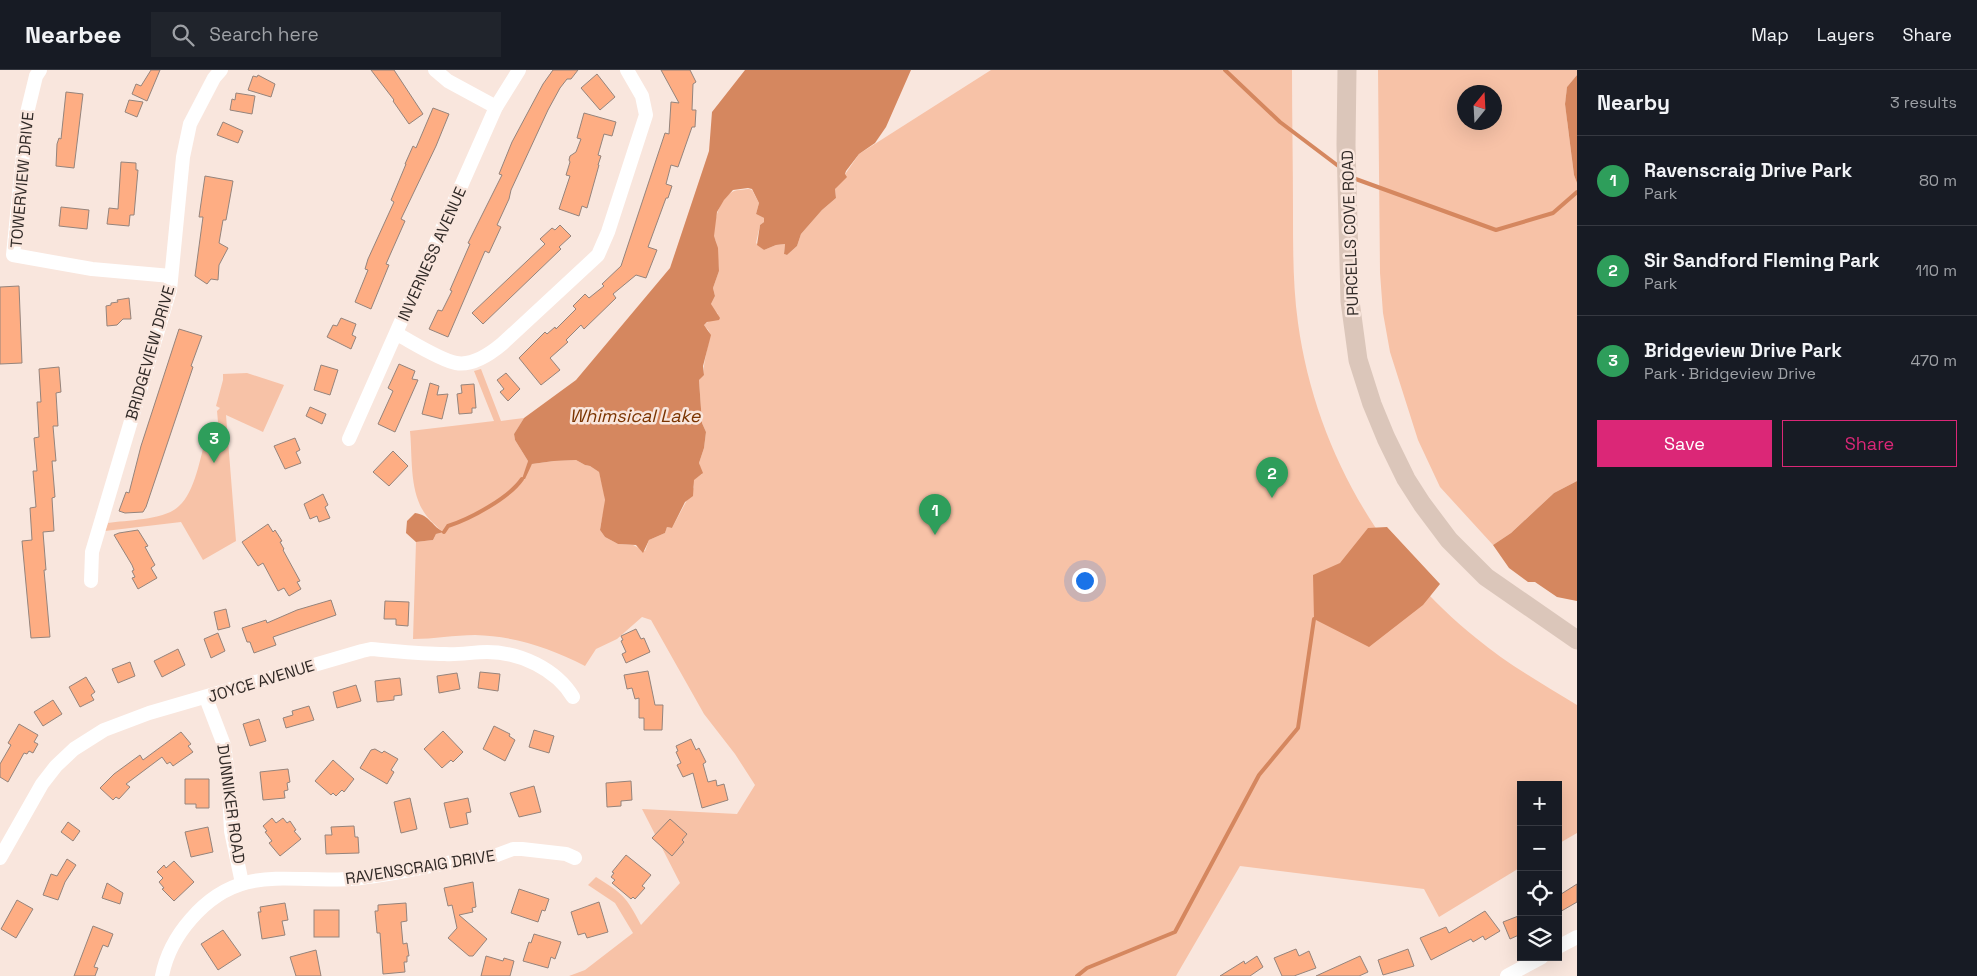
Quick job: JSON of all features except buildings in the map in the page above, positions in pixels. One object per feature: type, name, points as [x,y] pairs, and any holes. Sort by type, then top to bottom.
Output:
[{"type":"main road","name":"PURCELLS COVE ROAD","points":[[1347,70],[1346,145],[1350,301],[1358,360],[1375,413],[1406,479],[1449,540],[1486,577],[1577,640]]},
{"type":"street","name":"TOWERVIEW DRIVE","points":[[40,70],[36,76],[27,114],[13,255],[92,268],[171,276]]},
{"type":"street","name":"BRIDGEVIEW DRIVE","points":[[91,581],[92,552],[170,290],[183,157],[190,124],[214,78],[221,70]]},
{"type":"street","points":[[435,70],[448,81],[496,107]]},
{"type":"street","name":"INVERNESS AVENUE","points":[[349,439],[360,410],[397,334],[496,107],[519,70]]},
{"type":"street","points":[[397,334],[456,363],[470,362],[491,353],[502,344],[598,255],[608,232],[646,115],[642,96],[627,70]]},
{"type":"street","name":"JOYCE AVENUE","points":[[0,858],[42,784],[56,766],[74,750],[104,730],[149,714],[371,649],[432,654],[488,652],[511,656],[541,667],[553,674],[563,683],[573,697]]},
{"type":"street","name":"DUNNIKER ROAD","points":[[206,698],[218,727],[225,754],[231,831],[242,883]]},
{"type":"street","name":"RAVENSCRAIG DRIVE","points":[[162,976],[174,943],[189,921],[217,895],[242,883],[272,878],[335,880],[362,878],[497,855],[513,849],[566,854],[575,858]]},
{"type":"street","points":[[1562,945],[1577,937]]},
{"type":"street","points":[[1507,976],[1535,961]]},
{"type":"shaded area","points":[[991,70],[1292,70],[1295,296],[1307,369],[1319,413],[1336,456],[1357,497],[1382,536],[1410,573],[1441,607],[1476,638],[1525,673],[1577,705],[1577,833],[1562,842],[1562,781],[1517,781],[1517,869],[1439,917],[1424,889],[1240,866],[1176,976],[569,976],[585,970],[633,933],[615,903],[588,885],[596,877],[623,896],[641,925],[680,883],[642,809],[737,814],[755,785],[735,754],[704,714],[651,620],[642,617],[617,639],[596,649],[585,666],[532,644],[504,638],[475,635],[413,639],[416,542],[433,540],[436,534],[444,532],[425,514],[419,503],[413,480],[410,431],[494,421],[474,371],[481,369],[501,421],[524,418],[514,434],[515,440],[528,461],[523,479],[532,464],[576,460],[590,466],[599,472],[604,495],[605,505],[600,530],[605,537],[618,544],[633,545],[645,551],[649,540],[665,533],[667,527],[672,528],[694,487],[693,480],[702,474],[699,463],[704,448],[706,432],[702,423],[699,380],[704,374],[704,363],[710,334],[704,325],[718,314],[712,309],[711,304],[715,296],[713,288],[719,271],[714,230],[721,204],[734,191],[752,190],[759,203],[756,214],[764,218],[764,222],[760,225],[756,243],[764,250],[776,245],[785,244],[784,254],[787,255],[797,246],[801,234],[822,210],[836,198],[835,189],[859,154]]},
{"type":"shaded area","points":[[1378,70],[1577,70],[1577,75],[1567,87],[1565,104],[1574,175],[1577,183],[1577,481],[1554,493],[1511,533],[1493,545],[1440,487],[1418,440],[1390,352],[1383,313],[1380,273]]},
{"type":"shaded area","points":[[247,373],[284,385],[263,432],[226,415],[236,541],[203,560],[181,522],[105,531],[108,523],[156,517],[173,511],[185,500],[193,484],[206,438],[213,440],[218,422],[217,411],[220,408],[216,406],[223,374]]},
{"type":"water","name":"Whimsical Lake","points":[[745,70],[911,70],[886,127],[875,143],[859,154],[846,171],[847,177],[835,189],[836,198],[822,210],[801,234],[797,246],[787,255],[784,254],[785,244],[776,245],[764,250],[757,245],[760,225],[764,222],[764,218],[756,214],[759,203],[752,189],[733,190],[717,212],[714,236],[718,248],[719,271],[713,288],[715,296],[711,304],[720,318],[719,320],[707,322],[704,325],[711,335],[703,366],[704,375],[699,380],[702,423],[706,432],[704,448],[699,463],[703,473],[694,480],[693,496],[685,502],[672,528],[667,527],[665,533],[649,540],[643,553],[636,545],[618,544],[605,537],[600,530],[605,500],[599,472],[576,460],[554,461],[532,464],[525,479],[522,479],[528,461],[515,440],[514,434],[524,418],[576,380],[670,268],[709,151],[712,112]]},
{"type":"water","points":[[1577,75],[1577,183],[1574,175],[1565,104],[1567,87]]},
{"type":"water","points":[[1577,481],[1577,601],[1557,597],[1535,582],[1528,582],[1509,568],[1493,545],[1511,533],[1554,493]]},
{"type":"water","points":[[415,513],[424,516],[444,532],[436,534],[433,540],[416,542],[406,533],[407,521]]},
{"type":"water","points":[[1387,527],[1440,584],[1423,605],[1369,647],[1314,619],[1313,575],[1340,563],[1368,528]]},
{"type":"waterway","points":[[1225,70],[1280,122],[1341,168]]},
{"type":"waterway","points":[[1353,178],[1496,230],[1553,213],[1577,192]]},
{"type":"waterway","points":[[444,532],[448,526],[478,513],[499,500],[522,479]]},
{"type":"waterway","points":[[1077,976],[1087,968],[1175,932],[1259,775],[1298,728],[1314,619]]},
{"type":"place","name":"Bridgeview Drive Park","points":[[214,463]]},
{"type":"place","name":"Sir Sandford Fleming Park","points":[[1272,498]]},
{"type":"place","name":"Ravenscraig Drive Park","points":[[935,535]]}]
